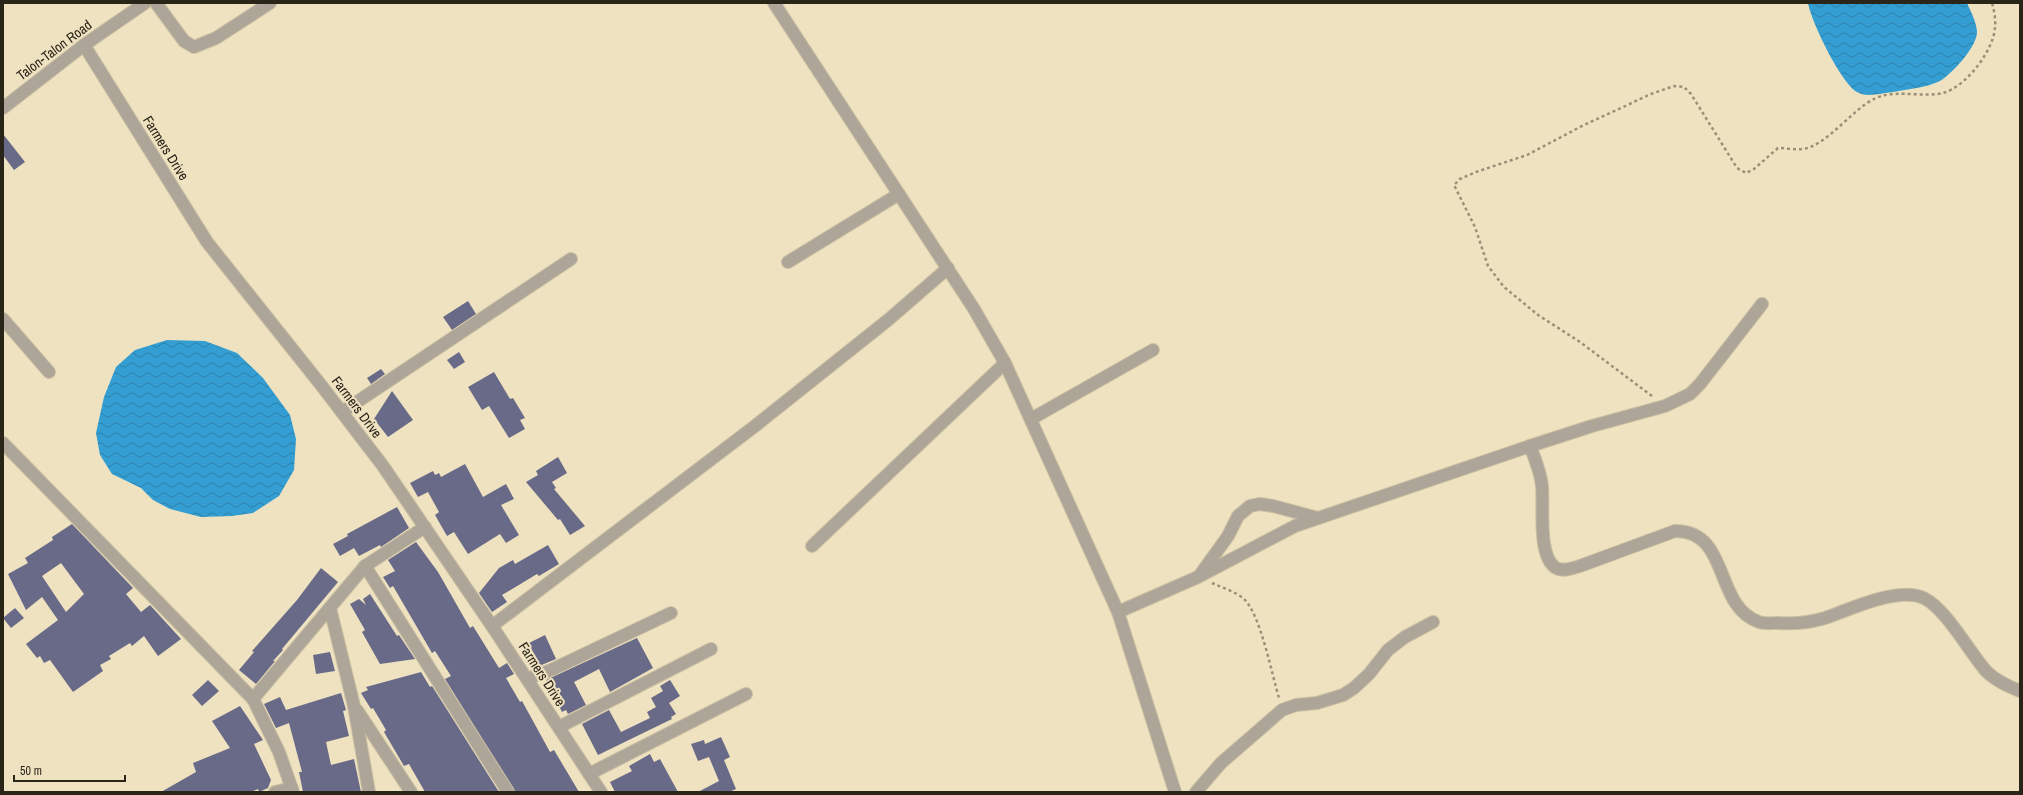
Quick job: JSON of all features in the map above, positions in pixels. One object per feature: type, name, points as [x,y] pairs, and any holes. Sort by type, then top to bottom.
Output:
[{"type":"street","name":"Talon-Talon Road","points":[[5,103],[84,45],[145,3]]},
{"type":"street","points":[[156,3],[184,41],[194,47],[216,38],[270,3]]},
{"type":"street","points":[[774,3],[948,268],[990,334],[1005,363],[1118,612],[1175,792]]},
{"type":"street","name":"Farmers Drive","points":[[84,45],[207,242],[342,412],[425,527],[528,679],[601,792]]},
{"type":"street","points":[[788,262],[899,194]]},
{"type":"street","points":[[342,412],[571,259]]},
{"type":"street","points":[[492,626],[755,426],[882,325],[948,268]]},
{"type":"street","points":[[1118,612],[1198,578],[1273,536],[1318,518],[1530,446],[1592,426],[1665,406],[1690,394],[1700,384],[1762,304]]},
{"type":"street","points":[[3,319],[49,372]]},
{"type":"street","points":[[1031,419],[1153,350]]},
{"type":"street","points":[[812,546],[1005,363]]},
{"type":"street","points":[[3,443],[253,698],[279,752],[292,790],[275,792]]},
{"type":"street","points":[[1530,446],[1542,487],[1541,522],[1543,538],[1551,562],[1556,568],[1565,570],[1580,566],[1675,530],[1687,531],[1697,534],[1710,546],[1736,605],[1745,614],[1760,622],[1796,624],[1824,618],[1872,601],[1895,596],[1918,595],[1929,599],[1939,609],[1986,671],[1996,680],[2020,691]]},
{"type":"street","points":[[1198,578],[1228,536],[1238,516],[1250,506],[1260,504],[1273,506],[1318,518]]},
{"type":"street","points":[[253,698],[365,566],[425,527]]},
{"type":"street","points":[[365,566],[508,792]]},
{"type":"street","points":[[330,608],[354,706],[369,792]]},
{"type":"street","points":[[528,679],[551,670],[671,613]]},
{"type":"street","points":[[1196,792],[1221,762],[1282,710],[1296,705],[1317,703],[1343,695],[1354,688],[1369,674],[1388,650],[1405,637],[1433,622]]},
{"type":"street","points":[[559,727],[710,649]]},
{"type":"street","points":[[589,774],[746,694]]},
{"type":"street","points":[[2020,695],[2020,702]]},
{"type":"street","points":[[354,706],[411,792]]},
{"type":"path","points":[[1665,406],[1580,342],[1538,315],[1504,288],[1488,266],[1475,227],[1454,186],[1460,179],[1527,155],[1582,126],[1651,94],[1674,86],[1684,87],[1691,94],[1737,168],[1746,173],[1778,148],[1803,149],[1812,145],[1834,130],[1859,108],[1877,97],[1943,93],[1956,87],[1969,76],[1990,48],[1995,27],[1992,3]]},
{"type":"path","points":[[1198,578],[1229,590],[1244,599],[1249,605],[1264,647],[1282,710]]},
{"type":"water","points":[[1808,3],[1967,3],[1976,24],[1976,37],[1969,52],[1951,72],[1940,81],[1917,88],[1865,95],[1857,92],[1850,86],[1835,65],[1810,12]]},
{"type":"water","points":[[167,340],[205,341],[237,353],[263,378],[290,415],[296,439],[294,470],[279,496],[253,513],[232,516],[201,517],[170,509],[153,500],[141,488],[112,474],[100,455],[96,433],[104,397],[116,367],[135,350]]},
{"type":"building","points":[[3,134],[25,162],[14,170],[3,155]]},
{"type":"building","points":[[468,301],[476,314],[452,330],[443,317]]},
{"type":"building","points":[[459,352],[465,362],[454,369],[447,360]]},
{"type":"building","points":[[381,369],[385,374],[371,384],[367,378]]},
{"type":"building","points":[[494,372],[510,399],[513,398],[525,418],[520,420],[525,429],[509,438],[489,406],[482,410],[468,387]]},
{"type":"building","points":[[392,391],[413,420],[388,437],[374,419]]},
{"type":"building","points":[[558,457],[567,473],[552,482],[556,488],[554,489],[585,526],[570,535],[560,519],[558,520],[526,482],[538,475],[536,471]]},
{"type":"building","points":[[465,464],[483,497],[506,484],[514,499],[501,505],[519,535],[506,543],[500,534],[468,554],[454,532],[447,536],[435,515],[439,512],[428,492],[418,497],[410,483],[433,471],[435,475],[439,473],[441,477]]},
{"type":"building","points":[[397,507],[409,528],[381,547],[380,545],[359,556],[354,548],[340,556],[333,544],[348,536],[347,534]]},
{"type":"building","points":[[72,524],[133,588],[126,594],[141,612],[150,605],[181,639],[158,656],[144,636],[132,646],[130,643],[109,656],[111,659],[100,665],[103,671],[73,692],[50,660],[44,663],[40,656],[37,658],[26,644],[58,620],[42,597],[26,610],[8,574],[28,563],[25,558],[53,540],[52,537]],"holes":[[[61,563],[84,594],[66,612],[42,576]]]},
{"type":"building","points":[[416,542],[438,572],[470,628],[473,626],[499,668],[507,663],[514,674],[506,678],[520,702],[522,701],[550,752],[554,750],[579,792],[515,792],[445,679],[451,676],[435,651],[432,653],[393,586],[390,588],[383,577],[395,571],[388,560]]},
{"type":"building","points":[[548,545],[559,564],[539,576],[537,574],[502,595],[507,602],[492,612],[479,593],[499,568],[513,560],[515,564]]},
{"type":"building","points":[[321,568],[338,582],[282,649],[283,650],[273,661],[275,661],[256,684],[239,670],[254,652],[252,651],[297,600]]},
{"type":"building","points":[[370,594],[397,636],[399,635],[415,659],[380,664],[362,632],[365,630],[350,604],[359,599],[366,605],[363,599]]},
{"type":"building","points":[[15,608],[24,618],[11,628],[3,618]]},
{"type":"building","points":[[545,635],[556,659],[539,666],[529,643]]},
{"type":"building","points":[[637,638],[653,668],[610,692],[599,669],[574,682],[586,705],[568,714],[566,710],[562,712],[546,680]]},
{"type":"building","points":[[330,652],[335,671],[316,674],[313,655]]},
{"type":"building","points":[[421,672],[430,687],[432,686],[499,792],[425,792],[409,764],[404,766],[384,732],[386,730],[373,708],[371,709],[361,693],[368,690],[366,687]]},
{"type":"building","points":[[208,680],[219,691],[202,706],[192,695]]},
{"type":"building","points":[[670,680],[680,696],[669,703],[676,714],[671,717],[672,719],[598,755],[582,724],[609,710],[621,732],[650,718],[647,712],[656,707],[651,698],[663,691],[660,686]]},
{"type":"building","points":[[341,693],[346,710],[343,711],[349,736],[326,742],[331,765],[354,759],[361,792],[303,792],[299,772],[302,772],[289,723],[276,728],[264,704],[280,697],[286,710]]},
{"type":"building","points":[[240,706],[263,740],[254,744],[271,780],[268,788],[259,792],[258,789],[251,792],[161,792],[196,772],[193,763],[230,748],[212,721]]},
{"type":"building","points":[[721,737],[730,757],[724,760],[736,789],[729,792],[698,792],[719,781],[709,757],[698,761],[691,744],[704,740],[705,744]]},
{"type":"building","points":[[650,754],[654,762],[660,759],[678,792],[615,792],[610,782],[632,771],[629,766]]}]
